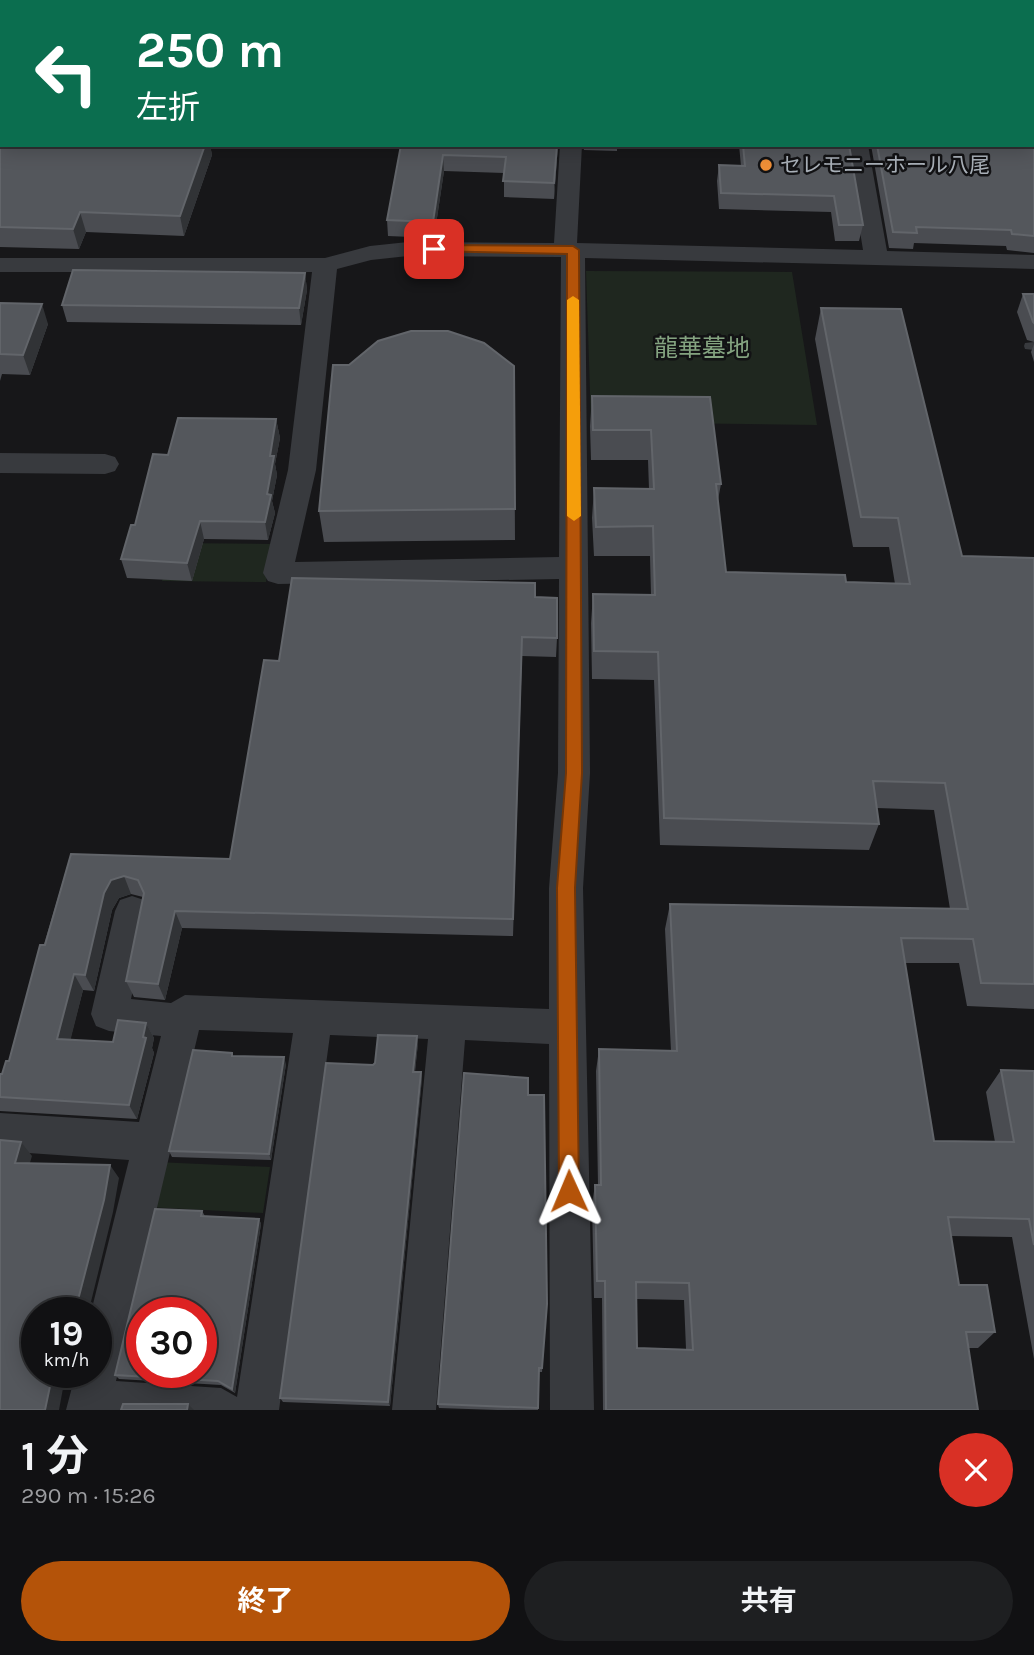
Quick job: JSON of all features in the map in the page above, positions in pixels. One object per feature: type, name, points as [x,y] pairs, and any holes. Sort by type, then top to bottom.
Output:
[{"type":"street","points":[[570,147],[569,250],[575,568],[574,773],[566,888],[572,1410]]},
{"type":"street","points":[[857,147],[876,258]]},
{"type":"street","points":[[0,265],[325,265],[370,253],[408,249],[569,250],[1034,262]]},
{"type":"street","points":[[325,265],[302,470],[278,573],[575,568]]},
{"type":"street","points":[[0,463],[105,464]]},
{"type":"street","points":[[132,911],[109,1014],[183,1021]]},
{"type":"street","points":[[221,1410],[89,1405],[185,1012],[567,1027]]},
{"type":"street","points":[[257,1410],[314,1017]]},
{"type":"street","points":[[414,1410],[448,1022]]},
{"type":"street","points":[[0,1132],[153,1142]]},
{"type":"green space","name":"龍華墓地","points":[[586,271],[792,272],[817,425],[591,422]]},
{"type":"green space","points":[[171,543],[272,544],[266,582],[162,581]]},
{"type":"green space","points":[[156,1162],[270,1167],[263,1213],[148,1207]]},
{"type":"building","points":[[0,147],[204,147],[180,216],[80,212],[73,229],[0,227]]},
{"type":"building","points":[[401,147],[557,147],[554,183],[503,181],[506,157],[443,155],[433,222],[387,220]]},
{"type":"building","points":[[743,147],[849,147],[863,225],[839,225],[834,196],[721,193],[719,165],[745,166]]},
{"type":"building","points":[[877,147],[1034,147],[1034,236],[1012,234],[1011,230],[916,227],[917,233],[893,232]]},
{"type":"building","points":[[73,270],[305,273],[299,308],[62,305]]},
{"type":"building","points":[[1023,294],[1034,294],[1034,323],[1033,322]]},
{"type":"building","points":[[0,303],[42,304],[23,355],[0,354]]},
{"type":"building","points":[[821,308],[901,309],[962,556],[1034,558],[1034,984],[981,983],[973,939],[901,938],[934,1141],[1014,1142],[1001,1070],[1034,1071],[1034,1245],[1029,1219],[948,1217],[959,1285],[987,1285],[995,1332],[966,1332],[978,1410],[606,1410],[605,1281],[597,1281],[595,1185],[601,1185],[599,1049],[677,1051],[670,904],[968,909],[945,783],[873,781],[879,824],[664,818],[658,652],[594,651],[593,594],[655,595],[653,526],[596,527],[594,488],[654,489],[651,430],[593,430],[592,396],[710,397],[721,484],[716,484],[726,572],[845,575],[846,582],[910,584],[898,518],[861,517]],"holes":[[[636,1282],[689,1283],[693,1350],[637,1348]]]},
{"type":"building","points":[[411,331],[448,331],[484,343],[514,366],[515,509],[319,511],[333,365],[349,365],[378,341]]},
{"type":"building","points":[[178,418],[276,419],[270,456],[274,456],[267,494],[271,495],[265,522],[200,521],[187,563],[121,559],[131,525],[135,525],[153,454],[168,455]]},
{"type":"building","points":[[292,578],[535,583],[535,597],[557,598],[557,638],[522,637],[513,919],[175,911],[158,984],[126,981],[144,893],[138,880],[124,876],[111,880],[104,893],[85,975],[74,974],[57,1039],[113,1042],[118,1020],[146,1023],[143,1037],[146,1038],[129,1105],[0,1097],[0,1074],[6,1061],[9,1061],[40,945],[45,945],[71,854],[230,859],[264,660],[279,661]]},
{"type":"building","points":[[378,1035],[417,1036],[413,1072],[421,1072],[388,1402],[280,1398],[326,1063],[373,1065]]},
{"type":"building","points":[[193,1050],[232,1053],[232,1056],[284,1057],[269,1154],[169,1151]]},
{"type":"building","points":[[464,1073],[528,1078],[528,1095],[544,1095],[547,1304],[542,1368],[539,1368],[538,1408],[438,1404]]},
{"type":"building","points":[[0,1140],[21,1142],[15,1163],[110,1165],[104,1200],[79,1297],[21,1297],[21,1388],[50,1388],[45,1410],[0,1410]]},
{"type":"building","points":[[155,1209],[202,1211],[201,1216],[259,1219],[232,1389],[218,1381],[217,1297],[134,1297]]},
{"type":"building","points":[[126,1329],[126,1376],[115,1375]]},
{"type":"building","points":[[123,1404],[188,1404],[187,1410],[121,1410]]},
{"type":"slow traffic","points":[[573,300],[574,516]]},
{"type":"place","name":"セレモニーホール八尾","points":[[766,165]]},
{"type":"route","points":[[434,249],[573,250],[574,773],[566,888],[569,1191]]}]
